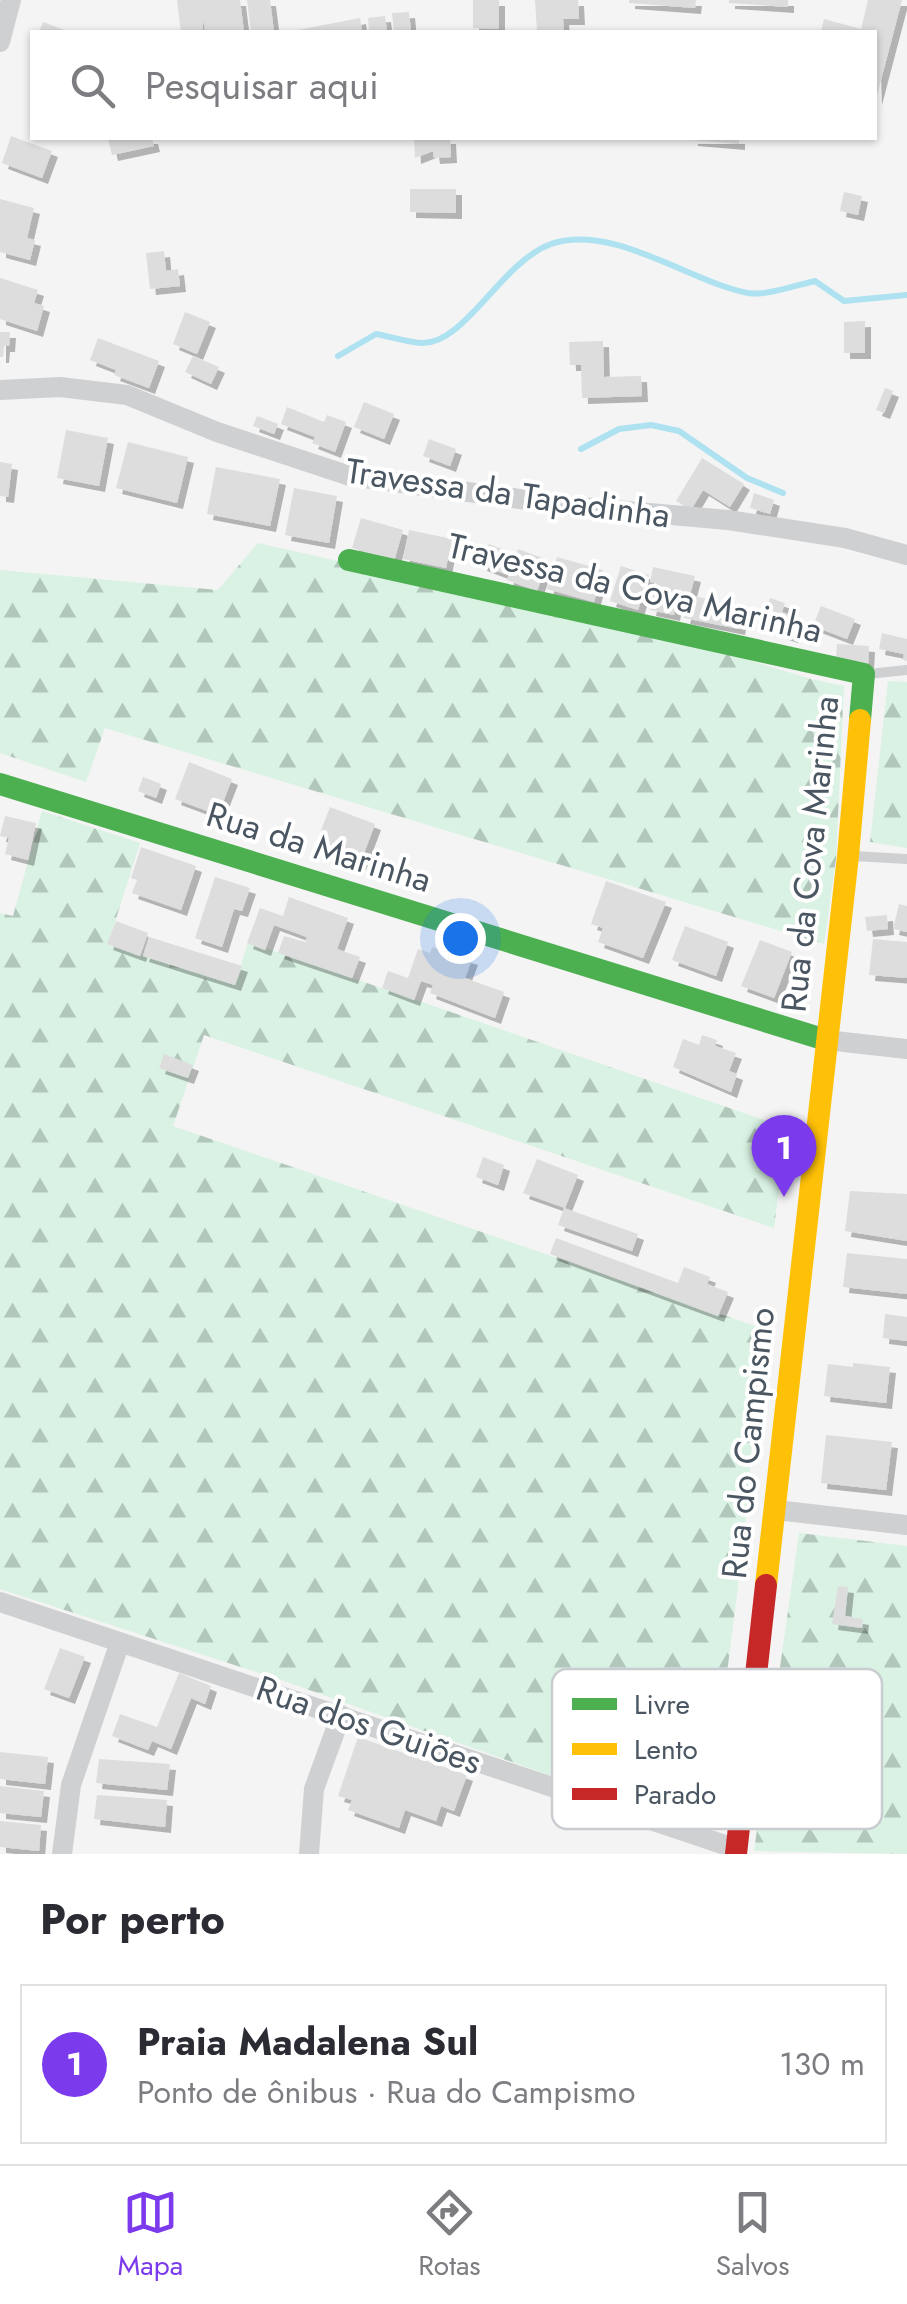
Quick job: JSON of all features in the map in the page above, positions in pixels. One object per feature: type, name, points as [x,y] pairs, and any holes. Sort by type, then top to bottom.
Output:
[{"type":"street","points":[[0,42],[11,0]]},
{"type":"street","name":"Travessa da Tapadinha","points":[[0,390],[60,387],[128,395],[217,432],[350,476],[571,506],[728,520],[844,538],[907,555]]},
{"type":"street","name":"Travessa da Cova Marinha","points":[[349,560],[864,674]]},
{"type":"street","name":"Rua da Cova Marinha","points":[[826,1040],[864,674]]},
{"type":"street","name":"Rua da Marinha","points":[[0,784],[826,1040],[907,1049]]},
{"type":"street","name":"Rua do Campismo","points":[[758,1669],[826,1040]]},
{"type":"street","points":[[776,1510],[907,1525]]},
{"type":"street","name":"Rua dos Guiões","points":[[0,1602],[552,1787]]},
{"type":"street","points":[[62,1854],[71,1785],[120,1642]]},
{"type":"street","points":[[308,1854],[314,1789],[341,1715]]},
{"type":"street","name":"Rua dos Guiões","points":[[673,1829],[737,1851]]},
{"type":"lane","name":"Travessa da Cova Marinha","points":[[864,674],[907,670]]},
{"type":"lane","points":[[848,856],[907,858]]},
{"type":"green space","points":[[258,543],[673,637],[844,686],[836,859],[824,944],[105,728],[86,782],[0,753],[0,570],[218,590]]},
{"type":"green space","points":[[888,681],[907,682],[907,848],[870,842]]},
{"type":"green space","points":[[42,811],[140,843],[108,944],[235,985],[248,942],[787,1128],[774,1228],[204,1035],[173,1126],[761,1328],[745,1531],[728,1669],[552,1669],[552,1776],[281,1680],[0,1589],[0,913],[13,916]]},
{"type":"green space","points":[[799,1533],[907,1546],[907,1854],[754,1851],[757,1829],[882,1829],[882,1669],[780,1669]]},
{"type":"building","points":[[177,0],[240,0],[244,30],[205,30],[203,17],[203,30],[181,30]]},
{"type":"building","points":[[247,0],[270,0],[274,30],[251,30]]},
{"type":"building","points":[[473,0],[499,0],[499,29],[473,28]]},
{"type":"building","points":[[535,0],[578,0],[579,19],[563,19],[564,30],[537,30]]},
{"type":"building","points":[[629,0],[696,0],[695,8]]},
{"type":"building","points":[[788,0],[788,7],[729,3]]},
{"type":"building","points":[[868,0],[902,0],[877,95],[877,30],[821,30],[824,19],[861,29]]},
{"type":"building","points":[[409,12],[411,30],[394,30],[392,13]]},
{"type":"building","points":[[385,16],[387,30],[369,30],[368,18]]},
{"type":"building","points":[[360,18],[362,30],[298,30]]},
{"type":"building","points":[[43,22],[65,30],[40,30]]},
{"type":"building","points":[[11,136],[52,151],[42,178],[2,163]]},
{"type":"building","points":[[108,140],[152,140],[154,146],[112,155]]},
{"type":"building","points":[[414,140],[450,140],[451,157],[434,158],[433,151],[415,158]]},
{"type":"building","points":[[692,140],[739,140],[739,144]]},
{"type":"building","points":[[410,189],[456,189],[456,213],[410,212]]},
{"type":"building","points":[[844,192],[862,196],[858,215],[840,211]]},
{"type":"building","points":[[0,199],[34,208],[27,238],[35,240],[30,260],[0,252]]},
{"type":"building","points":[[164,251],[166,271],[178,269],[180,286],[150,289],[146,253]]},
{"type":"building","points":[[0,278],[38,290],[34,303],[44,306],[37,331],[0,319]]},
{"type":"building","points":[[185,312],[210,322],[197,354],[173,344]]},
{"type":"building","points":[[865,321],[865,353],[844,353],[844,322]]},
{"type":"building","points":[[0,332],[10,332],[3,357],[0,357]]},
{"type":"building","points":[[98,338],[159,361],[149,388],[114,375],[116,370],[90,360]]},
{"type":"building","points":[[603,341],[604,377],[641,376],[642,396],[582,398],[581,365],[570,365],[569,342]]},
{"type":"building","points":[[193,356],[219,367],[211,384],[185,372]]},
{"type":"building","points":[[885,388],[893,391],[884,413],[876,410]]},
{"type":"building","points":[[364,402],[394,414],[384,439],[354,427]]},
{"type":"building","points":[[287,407],[324,422],[327,415],[346,422],[335,452],[312,443],[315,437],[281,424]]},
{"type":"building","points":[[257,416],[278,424],[274,434],[253,426]]},
{"type":"building","points":[[66,430],[108,438],[99,486],[57,478]]},
{"type":"building","points":[[429,439],[456,449],[450,466],[423,456]]},
{"type":"building","points":[[128,442],[188,457],[177,503],[116,488]]},
{"type":"building","points":[[702,458],[744,484],[730,507],[703,490],[691,510],[676,501]]},
{"type":"building","points":[[0,462],[12,464],[8,497],[0,496]]},
{"type":"building","points":[[216,467],[280,479],[270,526],[207,514]]},
{"type":"building","points":[[294,488],[337,496],[329,543],[285,535]]},
{"type":"building","points":[[754,493],[774,500],[770,514],[750,508]]},
{"type":"building","points":[[361,518],[403,530],[394,561],[352,548]]},
{"type":"building","points":[[409,530],[452,539],[446,568],[403,559]]},
{"type":"building","points":[[489,544],[513,553],[505,574],[481,565]]},
{"type":"building","points":[[518,549],[548,560],[537,591],[507,580]]},
{"type":"building","points":[[557,557],[603,570],[594,602],[547,589]]},
{"type":"building","points":[[621,566],[649,575],[638,610],[610,601]]},
{"type":"building","points":[[653,567],[695,576],[690,595],[678,592],[674,615],[650,610],[656,583],[650,582]]},
{"type":"building","points":[[690,595],[743,607],[739,629],[684,618]]},
{"type":"building","points":[[770,598],[785,603],[782,612],[799,618],[792,637],[760,626]]},
{"type":"building","points":[[821,606],[855,619],[847,639],[813,626]]},
{"type":"building","points":[[882,633],[907,639],[907,661],[903,660],[904,654],[879,649]]},
{"type":"building","points":[[837,644],[869,646],[868,664],[836,662]]},
{"type":"building","points":[[189,762],[232,779],[218,815],[175,799]]},
{"type":"building","points":[[143,777],[161,784],[156,798],[138,791]]},
{"type":"building","points":[[330,807],[375,824],[360,864],[315,846]]},
{"type":"building","points":[[5,816],[36,823],[28,860],[5,854],[9,838],[0,836]]},
{"type":"building","points":[[141,847],[196,866],[181,910],[132,893],[137,880],[131,878]]},
{"type":"building","points":[[215,877],[250,888],[242,911],[234,909],[222,947],[195,938]]},
{"type":"building","points":[[606,881],[666,902],[643,958],[598,942],[603,928],[591,924]]},
{"type":"building","points":[[289,897],[348,918],[337,949],[360,957],[352,978],[278,953],[284,936],[305,942],[307,937],[274,925],[265,950],[247,943],[260,908],[283,916]]},
{"type":"building","points":[[899,904],[907,906],[907,932],[893,929]]},
{"type":"building","points":[[887,915],[888,929],[867,931],[865,917]]},
{"type":"building","points":[[116,921],[148,933],[140,956],[107,944]]},
{"type":"building","points":[[685,926],[728,942],[716,976],[672,960]]},
{"type":"building","points":[[149,937],[242,966],[235,985],[143,956]]},
{"type":"building","points":[[873,939],[907,942],[907,978],[869,975]]},
{"type":"building","points":[[760,940],[792,952],[774,998],[741,986]]},
{"type":"building","points":[[432,947],[472,959],[465,978],[504,992],[495,1018],[430,993],[433,985],[421,981],[414,1000],[382,988],[388,971],[408,978],[418,949],[430,953]]},
{"type":"building","points":[[702,1035],[717,1040],[715,1046],[736,1053],[729,1071],[737,1074],[731,1092],[673,1067],[683,1039],[699,1045]]},
{"type":"building","points":[[164,1054],[193,1065],[188,1078],[159,1068]]},
{"type":"building","points":[[483,1157],[504,1165],[498,1185],[476,1177]]},
{"type":"building","points":[[537,1159],[578,1175],[565,1208],[523,1193]]},
{"type":"building","points":[[850,1191],[907,1194],[907,1241],[845,1231]]},
{"type":"building","points":[[564,1208],[638,1234],[632,1251],[558,1225]]},
{"type":"building","points":[[556,1238],[678,1283],[684,1267],[710,1277],[707,1284],[728,1292],[718,1316],[550,1254]]},
{"type":"building","points":[[847,1253],[907,1259],[907,1294],[843,1287]]},
{"type":"building","points":[[885,1314],[907,1317],[907,1341],[883,1338]]},
{"type":"building","points":[[853,1363],[890,1367],[886,1403],[824,1396],[828,1364],[853,1367]]},
{"type":"building","points":[[826,1435],[892,1442],[886,1490],[821,1483]]},
{"type":"building","points":[[838,1586],[848,1587],[845,1616],[863,1619],[862,1628],[832,1624]]},
{"type":"building","points":[[60,1648],[85,1657],[69,1698],[44,1689]]},
{"type":"building","points":[[179,1673],[211,1686],[205,1704],[191,1698],[171,1749],[152,1741],[148,1750],[112,1736],[120,1714],[157,1727]]},
{"type":"building","points":[[358,1737],[467,1775],[454,1811],[441,1806],[436,1821],[405,1810],[399,1828],[348,1810],[352,1800],[338,1796]]},
{"type":"building","points":[[0,1752],[48,1757],[45,1784],[0,1779]]},
{"type":"building","points":[[99,1759],[170,1764],[167,1790],[96,1783]]},
{"type":"building","points":[[0,1786],[44,1791],[41,1817],[0,1813]]},
{"type":"building","points":[[97,1795],[167,1800],[165,1827],[94,1819]]},
{"type":"building","points":[[0,1821],[41,1825],[39,1851],[0,1847]]},
{"type":"waterway","points":[[338,356],[376,334],[421,343],[437,340],[453,331],[533,254],[551,244],[575,240],[625,247],[748,293],[773,292],[815,281],[844,301],[907,295]]},
{"type":"waterway","points":[[581,449],[619,429],[651,425],[679,431],[747,478],[783,493]]},
{"type":"traffic: fast","points":[[349,560],[864,674],[860,720]]},
{"type":"traffic: fast","points":[[0,784],[826,1040]]},
{"type":"traffic: slow","points":[[766,1585],[860,720]]},
{"type":"traffic: jam","points":[[757,1669],[766,1585]]},
{"type":"traffic: jam","points":[[736,1854],[739,1829]]},
{"type":"place","name":"Praia Madalena Sul","points":[[784,1197]]}]
